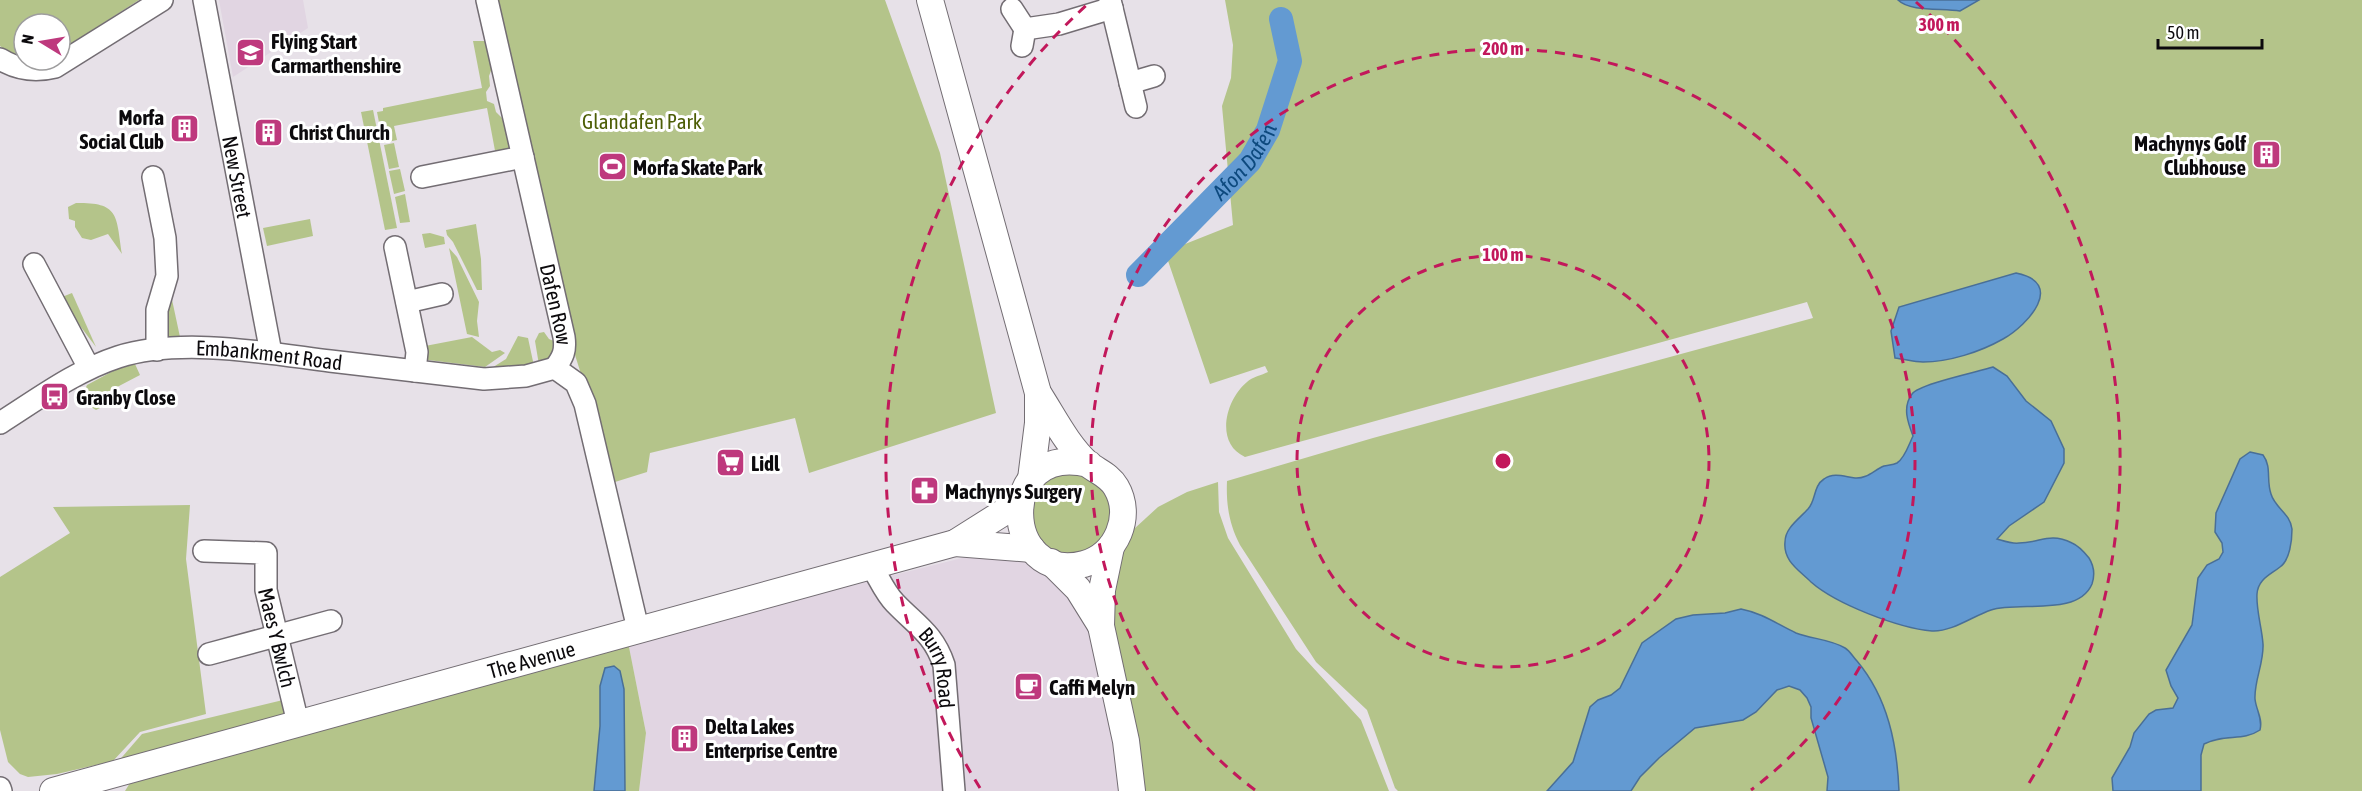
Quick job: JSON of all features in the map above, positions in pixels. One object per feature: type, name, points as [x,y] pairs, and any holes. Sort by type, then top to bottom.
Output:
[{"type":"main road","points":[[930,0],[1038,393],[1038,423],[1031,479],[1020,502],[1018,516],[1021,529],[1041,555],[1078,589],[1101,626]]},
{"type":"main road","points":[[1038,393],[1060,429],[1089,464],[1109,478],[1121,500],[1123,520],[1111,547],[1085,564],[1074,566],[1041,555]]},
{"type":"main road","points":[[1031,479],[1053,464],[1065,461],[1089,464]]},
{"type":"main road","name":"The Avenue","points":[[53,791],[110,784],[298,723],[955,543],[1020,502]]},
{"type":"main road","name":"The Avenue","points":[[955,543],[1041,555]]},
{"type":"main road","points":[[1111,547],[1102,590],[1101,626],[1126,741],[1132,791]]},
{"type":"street","points":[[0,59],[22,69],[39,71],[55,67],[162,0]]},
{"type":"street","name":"New Street","points":[[204,0],[271,353]]},
{"type":"street","name":"Dafen Row","points":[[487,0],[564,337],[566,349],[563,358],[555,368],[576,383],[585,404],[638,629]]},
{"type":"street","points":[[1012,9],[1024,38],[1111,4],[1136,107]]},
{"type":"street","points":[[1130,83],[1154,76]]},
{"type":"street","points":[[422,177],[523,157]]},
{"type":"street","points":[[153,177],[165,238],[167,276],[157,310],[157,350]]},
{"type":"street","points":[[395,247],[417,352],[415,371]]},
{"type":"street","points":[[34,264],[89,368]]},
{"type":"street","points":[[407,302],[442,294]]},
{"type":"street","name":"Embankment Road","points":[[0,423],[69,378],[89,368],[118,357],[157,350],[229,349],[498,379],[526,376],[555,368]]},
{"type":"street","name":"Maes Y Bwlch","points":[[204,551],[266,553],[266,590],[298,723]]},
{"type":"street","name":"Burry Road","points":[[872,567],[893,601],[928,633],[938,648],[944,665],[954,791]]},
{"type":"street","points":[[209,654],[331,621]]},
{"type":"shaded area","name":"Flying Start Carmarthenshire","points":[[219,0],[303,0],[308,28],[233,77]]},
{"type":"shaded area","points":[[978,554],[1013,556],[1058,578],[1080,607],[1099,655],[1122,791],[639,791],[646,733],[628,642]]},
{"type":"green space","points":[[0,0],[139,0],[72,43],[72,12],[12,12],[12,55],[0,46]]},
{"type":"green space","name":"Glandafen Park","points":[[492,0],[885,0],[940,153],[996,413],[809,473],[795,418],[650,453],[647,472],[615,482],[564,320]]},
{"type":"green space","points":[[1225,0],[2362,0],[2362,791],[1398,791],[1367,710],[1316,662],[1240,545],[1229,514],[1227,481],[1373,438],[1813,318],[1807,302],[1245,457],[1229,442],[1226,421],[1233,399],[1240,390],[1254,377],[1268,372],[1265,366],[1210,384],[1165,252],[1233,225],[1222,106],[1231,78],[1233,45]]},
{"type":"green space","points":[[473,41],[485,41],[492,68],[489,76],[490,86],[486,92],[487,101],[494,104],[496,112],[504,120],[510,149],[496,156],[487,108],[394,126],[397,140],[383,143],[377,112],[383,111],[383,108],[482,88]]},
{"type":"green space","points":[[373,110],[397,228],[385,230],[361,112]]},
{"type":"green space","points":[[394,143],[399,167],[389,169],[384,145]]},
{"type":"green space","points":[[400,169],[405,191],[394,194],[389,171]]},
{"type":"green space","points":[[405,194],[410,222],[400,223],[395,197]]},
{"type":"green space","points":[[76,203],[101,205],[113,214],[122,254],[108,234],[91,240],[82,238],[75,227],[75,221],[69,219],[68,207]]},
{"type":"green space","points":[[310,219],[313,236],[267,246],[263,228]]},
{"type":"green space","points":[[476,224],[481,259],[482,290],[477,290],[446,230]]},
{"type":"green space","points":[[430,233],[444,237],[445,244],[425,248],[422,234]]},
{"type":"green space","points":[[449,248],[457,257],[479,302],[477,321],[479,337],[467,334]]},
{"type":"green space","points":[[72,293],[96,347],[62,302],[62,297]]},
{"type":"green space","points":[[171,295],[180,337],[170,338],[165,332],[162,306]]},
{"type":"green space","points":[[544,332],[549,339],[556,342],[551,356],[539,365],[535,341],[539,333]]},
{"type":"green space","points":[[518,336],[528,338],[534,366],[490,369],[506,359]]},
{"type":"green space","points":[[472,337],[492,352],[500,350],[505,353],[485,367],[428,360],[425,346]]},
{"type":"green space","points":[[135,364],[140,375],[100,396],[104,406],[96,410],[86,404],[83,394],[87,385],[115,370]]},
{"type":"green space","points":[[1071,474],[1086,477],[1099,486],[1108,499],[1111,514],[1108,529],[1099,542],[1086,551],[1071,554],[1056,551],[1043,542],[1034,529],[1031,514],[1034,499],[1043,486],[1056,477]]},
{"type":"green space","points":[[1218,482],[1219,512],[1228,538],[1296,649],[1361,720],[1389,791],[1141,791],[1108,607],[1122,544],[1134,529],[1158,507],[1187,492]]},
{"type":"green space","points":[[190,505],[186,559],[206,714],[140,732],[113,761],[57,774],[28,777],[20,774],[8,762],[0,730],[0,577],[70,533],[53,507]]},
{"type":"green space","points":[[628,642],[646,733],[639,791],[625,791],[625,782],[600,686],[600,726],[594,791],[125,791],[133,778]]},
{"type":"green space","points":[[283,700],[288,714],[116,764],[142,734]]},
{"type":"water","points":[[1898,0],[1979,0],[1960,11],[1918,8],[1903,4]]},
{"type":"water","points":[[2016,273],[2031,278],[2039,286],[2040,295],[2038,304],[2031,315],[2013,333],[1984,348],[1954,358],[1916,362],[1895,358],[1891,331],[1899,307]]},
{"type":"water","points":[[1993,367],[2007,376],[2026,401],[2051,421],[2064,449],[2064,463],[2044,502],[2009,526],[1997,539],[2026,543],[2057,538],[2075,544],[2089,558],[2093,567],[2092,584],[2085,594],[2074,601],[2061,604],[1991,610],[1947,629],[1932,631],[1902,625],[1868,614],[1836,599],[1811,582],[1789,560],[1785,542],[1787,532],[1811,506],[1820,482],[1840,475],[1863,477],[1884,466],[1897,463],[1905,454],[1913,436],[1907,410],[1912,394],[1937,382]]},
{"type":"water","points":[[2250,452],[2263,455],[2266,460],[2271,494],[2291,523],[2292,529],[2291,544],[2286,560],[2262,581],[2257,594],[2263,644],[2255,692],[2261,722],[2260,730],[2247,736],[2220,739],[2204,744],[2201,755],[2201,791],[2113,791],[2112,778],[2130,747],[2134,733],[2149,714],[2156,710],[2173,708],[2178,698],[2166,670],[2192,625],[2198,578],[2207,565],[2219,559],[2223,552],[2222,543],[2215,532],[2216,513],[2240,459]]},
{"type":"water","points":[[1741,609],[1763,616],[1796,633],[1839,645],[1850,652],[1868,675],[1889,722],[1896,756],[1899,791],[1827,791],[1828,777],[1811,718],[1811,707],[1800,690],[1789,686],[1777,690],[1756,712],[1743,720],[1695,728],[1659,758],[1640,777],[1631,791],[1547,791],[1573,762],[1590,707],[1620,688],[1642,643],[1676,619]]},
{"type":"water","points":[[614,666],[620,671],[624,689],[625,791],[594,791],[600,726],[600,686],[605,668]]},
{"type":"waterway","name":"Afon Dafen","points":[[1138,275],[1250,161],[1268,130],[1290,61],[1281,19]]},
{"type":"place","name":"Flying Start Carmarthenshire","points":[[250,53]]},
{"type":"place","name":"Morfa Social Club","points":[[185,129]]},
{"type":"place","name":"Christ Church","points":[[268,132]]},
{"type":"place","name":"Machynys Golf Clubhouse","points":[[2267,155]]},
{"type":"place","name":"Morfa Skate Park","points":[[612,167]]},
{"type":"place","name":"Granby Close","points":[[55,397]]},
{"type":"place","name":"Lidl","points":[[730,463]]},
{"type":"place","name":"Machynys Surgery","points":[[924,491]]},
{"type":"place","name":"Caffi Melyn","points":[[1028,687]]},
{"type":"place","name":"Delta Lakes Enterprise Centre","points":[[684,738]]}]
